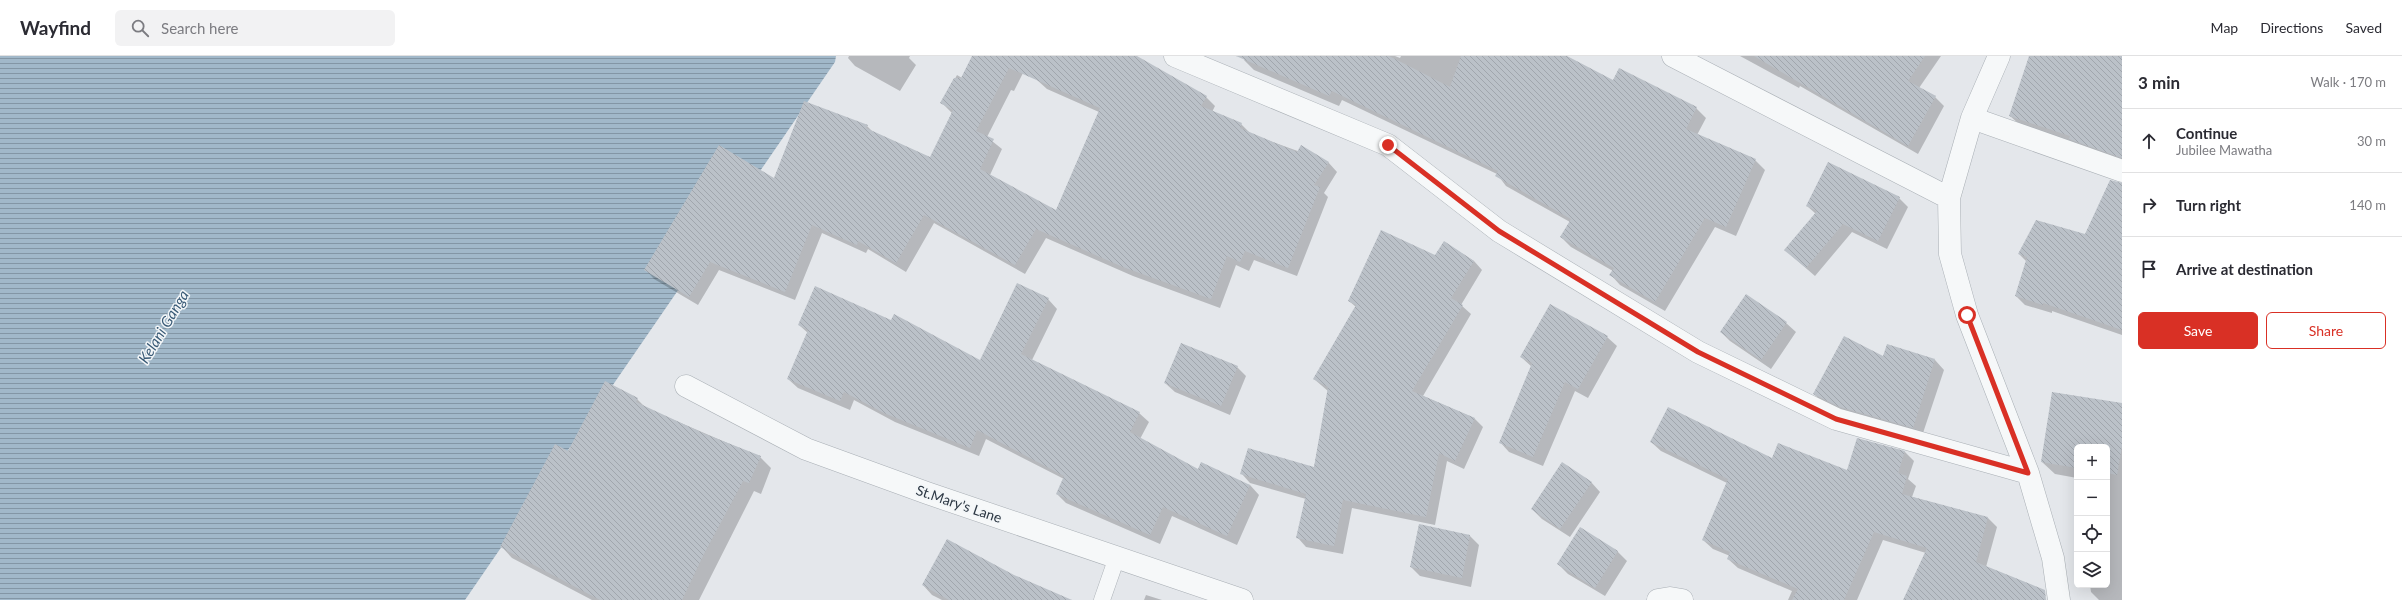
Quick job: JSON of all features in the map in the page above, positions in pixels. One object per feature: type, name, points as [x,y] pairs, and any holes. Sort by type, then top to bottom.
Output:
[{"type":"street","points":[[1175,56],[1388,145],[1499,231],[1698,352],[1836,419],[2028,473]]},
{"type":"street","points":[[1673,56],[1949,198]]},
{"type":"street","points":[[1999,56],[1972,118],[1949,198],[1950,254],[1967,315],[2028,473],[2053,558],[2059,600]]},
{"type":"street","points":[[1972,118],[2122,171]]},
{"type":"street","name":"St.Mary's Lane","points":[[686,386],[806,449],[927,493],[1242,600]]},
{"type":"street","points":[[1658,600],[1670,598],[1682,600]]},
{"type":"lane","points":[[1102,600],[1117,557]]},
{"type":"water","name":"Kelani Ganga","points":[[0,56],[836,56],[835,62],[465,600],[0,600]]},
{"type":"building","points":[[972,56],[1137,56],[1207,96],[1201,106],[1242,123],[1240,128],[1297,152],[1301,145],[1329,162],[1314,185],[1320,187],[1288,268],[1245,251],[1240,262],[1227,256],[1211,299],[1123,267],[1036,229],[1015,265],[924,215],[896,263],[858,241],[857,245],[812,225],[785,292],[710,262],[689,297],[644,270],[719,145],[774,178],[804,101],[868,125],[866,128],[930,157],[953,110],[940,103],[954,78],[961,78]],"holes":[[[1009,68],[1100,108],[1056,210],[980,169],[994,139],[976,131]]]},
{"type":"building","points":[[1236,56],[1389,56],[1450,87],[1461,56],[1567,56],[1613,80],[1619,68],[1697,107],[1686,129],[1756,159],[1726,227],[1705,218],[1655,302],[1609,275],[1614,268],[1560,237],[1571,219],[1495,176],[1498,171],[1332,91],[1329,96]]},
{"type":"building","points":[[1754,56],[1925,56],[1908,81],[1936,96],[1908,146]]},
{"type":"building","points":[[2029,56],[2122,56],[2122,158],[2069,139],[2070,136],[2009,116]]},
{"type":"building","points":[[1828,162],[1900,197],[1878,241],[1843,224],[1806,268],[1784,250],[1817,211],[1806,206]]},
{"type":"building","points":[[2110,180],[2122,183],[2122,330],[2043,303],[2043,305],[2015,296],[2027,257],[2018,254],[2036,220],[2085,234]]},
{"type":"building","points":[[1381,230],[1435,255],[1444,241],[1474,261],[1451,298],[1463,305],[1412,391],[1475,418],[1455,461],[1439,453],[1426,517],[1343,500],[1334,546],[1296,538],[1306,494],[1240,474],[1248,448],[1314,467],[1328,387],[1313,379],[1356,305],[1348,301]]},
{"type":"building","points":[[1017,283],[1049,298],[1021,354],[1140,412],[1130,432],[1198,469],[1201,462],[1250,485],[1227,536],[1163,507],[1150,535],[1056,494],[1064,476],[977,430],[970,448],[884,413],[844,392],[840,401],[787,379],[808,330],[798,325],[815,286],[891,320],[894,314],[980,360]]},
{"type":"building","points":[[1746,294],[1787,322],[1761,360],[1720,332]]},
{"type":"building","points":[[1550,304],[1608,336],[1578,389],[1565,382],[1533,457],[1499,443],[1532,363],[1520,357]]},
{"type":"building","points":[[1844,336],[1883,356],[1887,344],[1935,359],[1913,428],[1840,407],[1813,394]]},
{"type":"building","points":[[1181,343],[1238,366],[1221,406],[1164,383]]},
{"type":"building","points":[[605,381],[638,398],[636,402],[705,434],[761,456],[749,483],[743,481],[704,554],[682,600],[600,600],[500,547],[555,444],[568,451]]},
{"type":"building","points":[[2052,392],[2122,403],[2122,446],[2117,475],[2110,474],[2110,444],[2074,444],[2074,468],[2041,462]]},
{"type":"building","points":[[1668,407],[1772,458],[1778,443],[1847,470],[1857,438],[1905,451],[1898,473],[1907,476],[1902,494],[1988,517],[1976,562],[2045,590],[2046,600],[1903,600],[1927,548],[1874,532],[1844,600],[1792,600],[1798,589],[1727,559],[1730,552],[1702,540],[1728,479],[1650,442]]},
{"type":"building","points":[[1562,462],[1592,482],[1560,529],[1531,509]]},
{"type":"building","points":[[1419,524],[1470,535],[1462,578],[1410,567]]},
{"type":"building","points":[[1580,527],[1618,551],[1595,588],[1557,564]]},
{"type":"building","points":[[947,539],[1014,575],[1072,600],[949,600],[922,585]]},
{"type":"route","points":[[1388,145],[1499,231],[1698,352],[1836,419],[2028,473],[1967,315]]}]
